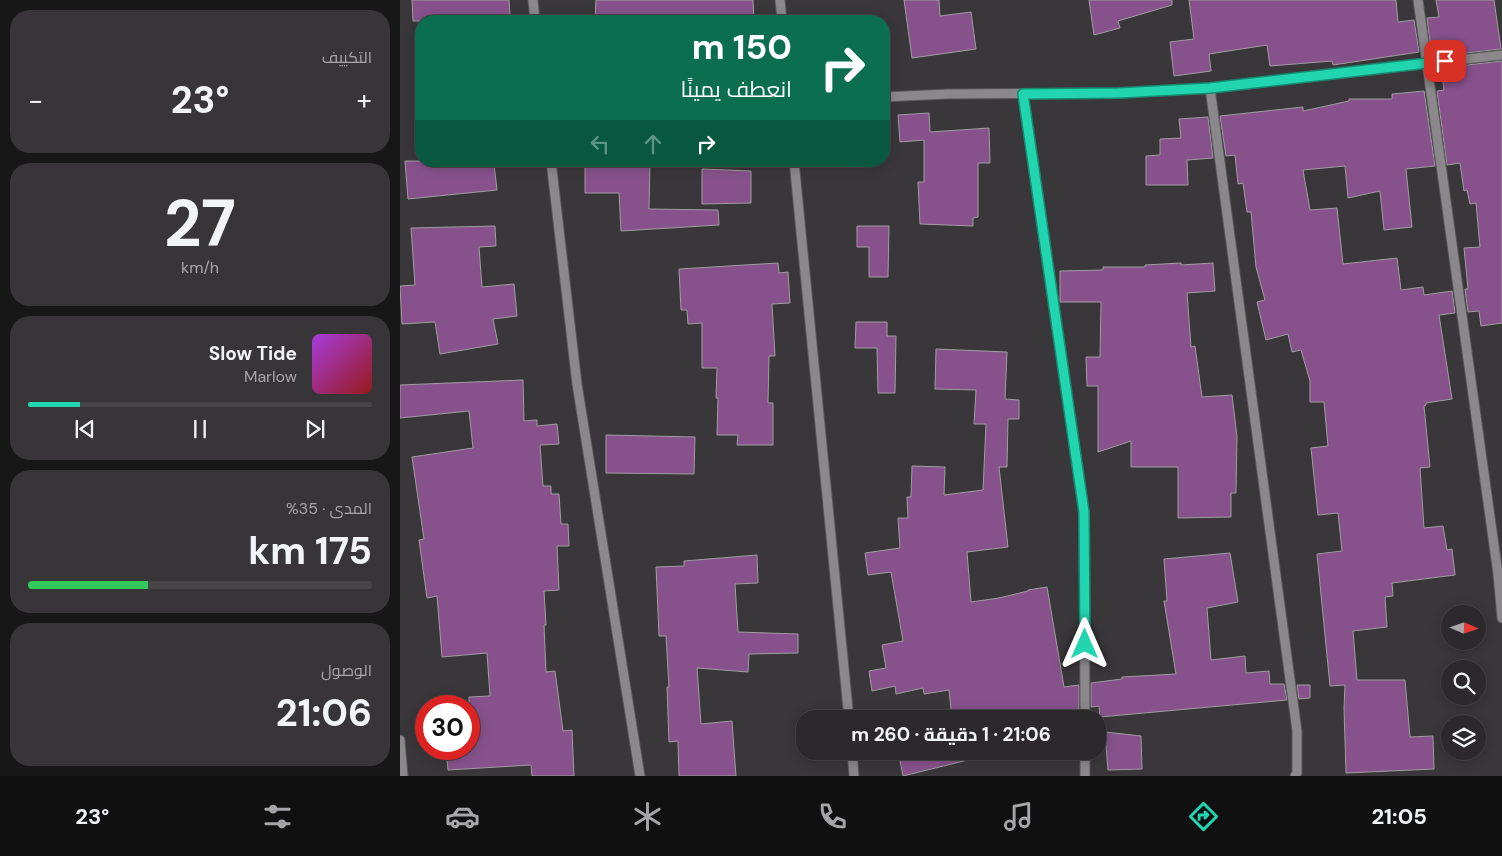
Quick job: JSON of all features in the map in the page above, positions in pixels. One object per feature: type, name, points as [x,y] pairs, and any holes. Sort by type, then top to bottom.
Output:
[{"type":"street","points":[[533,0],[534,15]]},
{"type":"street","points":[[780,0],[781,15]]},
{"type":"street","points":[[1418,0],[1498,574],[1502,618]]},
{"type":"street","points":[[890,97],[948,94],[1119,93],[1210,88],[1502,55]]},
{"type":"street","points":[[1210,88],[1297,731],[1297,773],[1295,776]]},
{"type":"street","points":[[1023,94],[1084,512],[1085,710]]},
{"type":"street","points":[[553,167],[577,384],[640,776]]},
{"type":"street","points":[[795,167],[848,710]]},
{"type":"street","points":[[400,740],[403,776]]},
{"type":"street","points":[[853,760],[854,776]]},
{"type":"street","points":[[1085,760],[1085,776]]},
{"type":"building","points":[[412,0],[509,0],[510,15],[415,15],[415,21],[413,21]]},
{"type":"building","points":[[596,0],[753,0],[754,15],[595,15]]},
{"type":"building","points":[[904,0],[939,0],[940,16],[971,12],[976,49],[912,58]]},
{"type":"building","points":[[1089,0],[1172,0],[1172,5],[1118,21],[1120,28],[1094,35]]},
{"type":"building","points":[[1189,0],[1396,0],[1398,22],[1414,20],[1419,52],[1333,65],[1332,61],[1270,66],[1267,45],[1209,54],[1211,71],[1174,76],[1170,42],[1194,39]]},
{"type":"building","points":[[1436,0],[1494,0],[1501,49],[1440,56],[1439,49],[1431,50],[1427,18],[1439,17]]},
{"type":"building","points":[[1502,61],[1502,323],[1481,326],[1479,311],[1468,312],[1465,289],[1468,289],[1464,248],[1480,247],[1476,203],[1470,204],[1467,190],[1464,191],[1460,163],[1447,165],[1437,91],[1444,90],[1441,68]]},
{"type":"building","points":[[1424,91],[1435,166],[1406,169],[1412,227],[1384,230],[1380,191],[1348,198],[1345,166],[1303,170],[1310,210],[1337,208],[1343,264],[1397,258],[1401,290],[1423,287],[1424,295],[1452,291],[1455,313],[1439,315],[1452,399],[1426,403],[1424,406],[1430,467],[1420,468],[1424,528],[1443,526],[1447,550],[1452,549],[1455,575],[1392,583],[1393,596],[1385,597],[1387,627],[1353,631],[1357,680],[1405,680],[1410,737],[1433,736],[1434,769],[1346,773],[1345,685],[1330,686],[1317,554],[1342,551],[1338,513],[1318,515],[1311,448],[1328,446],[1324,402],[1310,402],[1310,381],[1301,350],[1292,352],[1288,334],[1266,340],[1257,302],[1265,300],[1256,267],[1251,212],[1247,212],[1243,183],[1238,184],[1235,155],[1226,156],[1220,116],[1303,107],[1303,111],[1349,101],[1349,99],[1392,99],[1392,94]]},
{"type":"building","points":[[929,113],[930,132],[989,128],[990,163],[978,163],[978,217],[973,218],[973,226],[920,224],[918,182],[924,182],[924,140],[900,142],[898,115]]},
{"type":"building","points":[[1208,117],[1213,158],[1187,160],[1188,185],[1146,185],[1146,156],[1160,155],[1160,139],[1181,138],[1179,119]]},
{"type":"building","points":[[405,161],[415,161],[415,167],[494,167],[497,190],[408,199]]},
{"type":"building","points":[[585,167],[650,167],[649,209],[718,210],[719,225],[621,231],[619,193],[585,193]]},
{"type":"building","points":[[702,169],[751,171],[751,203],[702,204]]},
{"type":"building","points":[[495,226],[496,246],[479,247],[482,287],[514,284],[517,316],[493,319],[498,344],[440,354],[435,322],[402,324],[400,286],[415,285],[411,228]]},
{"type":"building","points":[[857,226],[889,226],[888,277],[869,277],[869,247],[857,247]]},
{"type":"building","points":[[778,263],[779,273],[788,272],[790,303],[772,304],[775,356],[769,356],[768,403],[773,403],[773,445],[737,445],[738,435],[717,435],[717,368],[702,368],[702,323],[688,324],[687,310],[681,310],[679,269]]},
{"type":"building","points":[[1181,263],[1181,265],[1213,263],[1215,291],[1187,293],[1191,347],[1195,346],[1202,397],[1232,395],[1237,437],[1236,493],[1231,493],[1231,517],[1178,518],[1178,467],[1131,467],[1131,441],[1098,452],[1098,386],[1087,386],[1086,357],[1100,357],[1101,302],[1060,302],[1060,271],[1103,270],[1103,267],[1145,267],[1145,265]]},
{"type":"building","points":[[856,322],[887,322],[887,336],[896,336],[895,393],[878,393],[877,348],[855,348]]},
{"type":"building","points":[[936,349],[1007,352],[1005,399],[1019,400],[1019,419],[1008,419],[1007,467],[999,467],[1008,547],[967,552],[971,602],[1047,587],[1064,687],[1079,685],[1079,709],[951,710],[949,690],[924,694],[923,688],[896,694],[895,686],[872,691],[869,671],[886,668],[882,645],[903,641],[891,572],[868,575],[865,553],[900,548],[898,518],[908,518],[907,497],[911,497],[912,466],[945,467],[944,495],[983,490],[986,424],[974,424],[976,390],[935,389]]},
{"type":"building","points":[[523,380],[524,421],[537,420],[537,426],[557,424],[559,444],[540,445],[543,486],[551,486],[551,494],[559,494],[561,524],[568,524],[569,546],[557,546],[559,590],[544,591],[546,672],[555,671],[563,731],[572,730],[574,776],[532,776],[531,765],[448,770],[447,760],[480,760],[480,696],[490,696],[487,653],[442,657],[437,596],[427,598],[419,540],[424,539],[412,457],[473,448],[469,411],[400,418],[400,385]]},
{"type":"building","points":[[606,435],[695,437],[694,474],[606,473]]},
{"type":"building","points":[[1230,553],[1238,602],[1207,608],[1211,660],[1245,656],[1246,673],[1269,671],[1270,684],[1284,684],[1287,700],[1106,716],[1106,710],[1099,710],[1099,706],[1091,707],[1091,683],[1122,679],[1122,677],[1176,674],[1164,601],[1167,601],[1164,559]]},
{"type":"building","points":[[757,555],[758,583],[735,584],[738,632],[798,634],[798,653],[749,654],[748,672],[697,668],[701,724],[732,721],[736,776],[679,776],[678,741],[669,742],[667,687],[669,687],[666,636],[659,636],[656,567],[684,566],[684,561]]},
{"type":"building","points":[[1297,685],[1310,685],[1310,698],[1299,699]]},
{"type":"building","points":[[1106,732],[1141,736],[1142,769],[1108,770]]},
{"type":"building","points":[[900,760],[968,760],[903,776]]},
{"type":"route","points":[[1085,644],[1084,512],[1023,94],[1119,93],[1210,88],[1445,61]]}]
